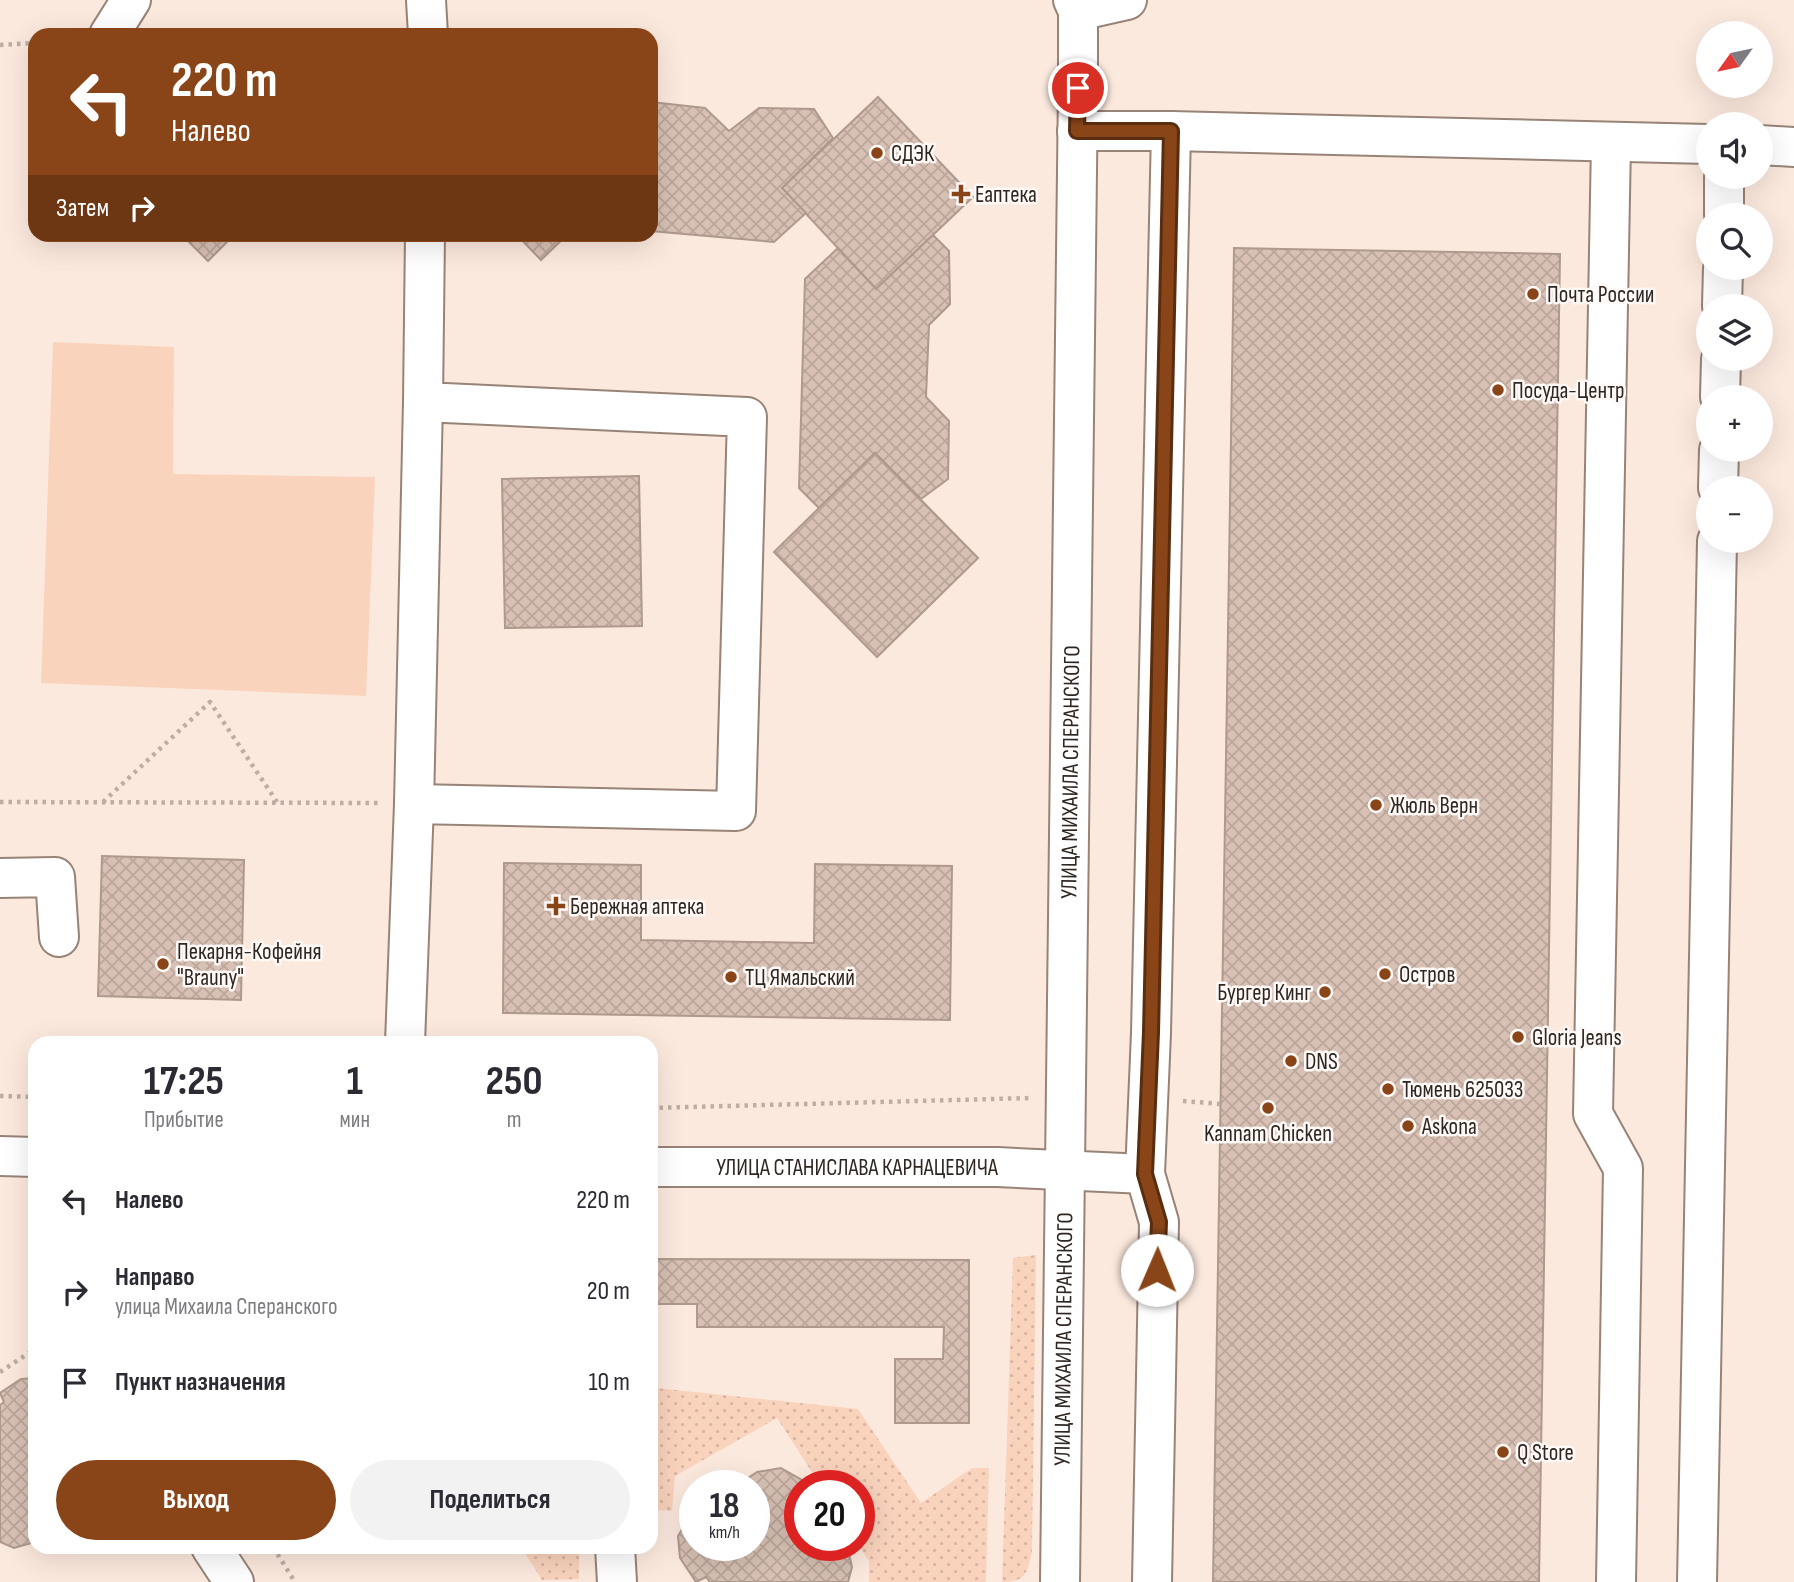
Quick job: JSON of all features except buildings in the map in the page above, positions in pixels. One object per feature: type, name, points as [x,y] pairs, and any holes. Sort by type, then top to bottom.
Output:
[{"type":"street","points":[[113,28],[131,0]]},
{"type":"street","points":[[426,0],[428,28]]},
{"type":"street","name":"УЛИЦА МИХАИЛА СПЕРАНСКОГО","points":[[1060,1582],[1077,131],[1076,5],[1127,0]]},
{"type":"street","points":[[1077,131],[1696,144]]},
{"type":"street","points":[[1152,1582],[1159,1222],[1145,1174],[1171,131]]},
{"type":"street","points":[[1611,143],[1593,1114],[1623,1168],[1616,1582]]},
{"type":"street","points":[[1773,146],[1794,147]]},
{"type":"street","points":[[405,1036],[424,402],[425,242]]},
{"type":"street","points":[[414,804],[736,811],[747,418],[424,402]]},
{"type":"street","points":[[1697,1582],[1717,553]]},
{"type":"street","points":[[0,878],[55,877],[59,937]]},
{"type":"street","points":[[0,1156],[28,1157]]},
{"type":"street","name":"УЛИЦА СТАНИСЛАВА КАРНАЦЕВИЧА","points":[[658,1167],[997,1167],[1145,1174]]},
{"type":"street","points":[[216,1554],[234,1582]]},
{"type":"street","points":[[615,1554],[617,1582]]},
{"type":"path","points":[[0,45],[28,43]]},
{"type":"path","points":[[103,802],[210,702],[278,803]]},
{"type":"path","points":[[0,802],[414,804]]},
{"type":"path","points":[[0,1096],[28,1097]]},
{"type":"path","points":[[658,1108],[1064,1097]]},
{"type":"path","points":[[1148,1100],[1220,1104]]},
{"type":"path","points":[[0,1372],[28,1354]]},
{"type":"path","points":[[277,1554],[295,1582]]},
{"type":"shaded area","points":[[53,342],[174,347],[173,474],[375,477],[366,696],[41,683]]},
{"type":"shaded area","points":[[1036,1255],[1032,1552],[1029,1566],[1021,1578],[1002,1582],[1013,1258]]},
{"type":"shaded area","points":[[658,1388],[858,1409],[921,1503],[972,1468],[989,1468],[986,1582],[869,1582],[868,1561],[875,1561],[875,1470],[811,1470],[777,1418],[686,1470],[679,1470],[675,1476],[672,1511],[658,1510]]},
{"type":"shaded area","points":[[525,1554],[579,1554],[579,1579],[542,1580]]},
{"type":"place","name":"СДЭК","points":[[877,153]]},
{"type":"place","name":"Еаптека","points":[[961,194]]},
{"type":"place","name":"Почта России","points":[[1533,294]]},
{"type":"place","name":"Посуда-Центр","points":[[1498,390]]},
{"type":"place","name":"Жюль Верн","points":[[1376,805]]},
{"type":"place","name":"Бережная аптека","points":[[556,906]]},
{"type":"place","name":"Пекарня-Кофейня \"Brauny\"","points":[[163,964]]},
{"type":"place","name":"Остров","points":[[1385,974]]},
{"type":"place","name":"ТЦ Ямальский","points":[[731,977]]},
{"type":"place","name":"Бургер Кинг","points":[[1325,992]]},
{"type":"place","name":"Gloria Jeans","points":[[1518,1037]]},
{"type":"place","name":"DNS","points":[[1291,1061]]},
{"type":"place","name":"Тюмень 625033","points":[[1388,1089]]},
{"type":"place","name":"Kannam Chicken","points":[[1268,1108]]},
{"type":"place","name":"Askona","points":[[1408,1126]]},
{"type":"place","name":"Q Store","points":[[1503,1452]]},
{"type":"route","points":[[1078,88],[1077,131],[1171,131],[1151,1032],[1145,1174],[1159,1222],[1157,1270]]}]
